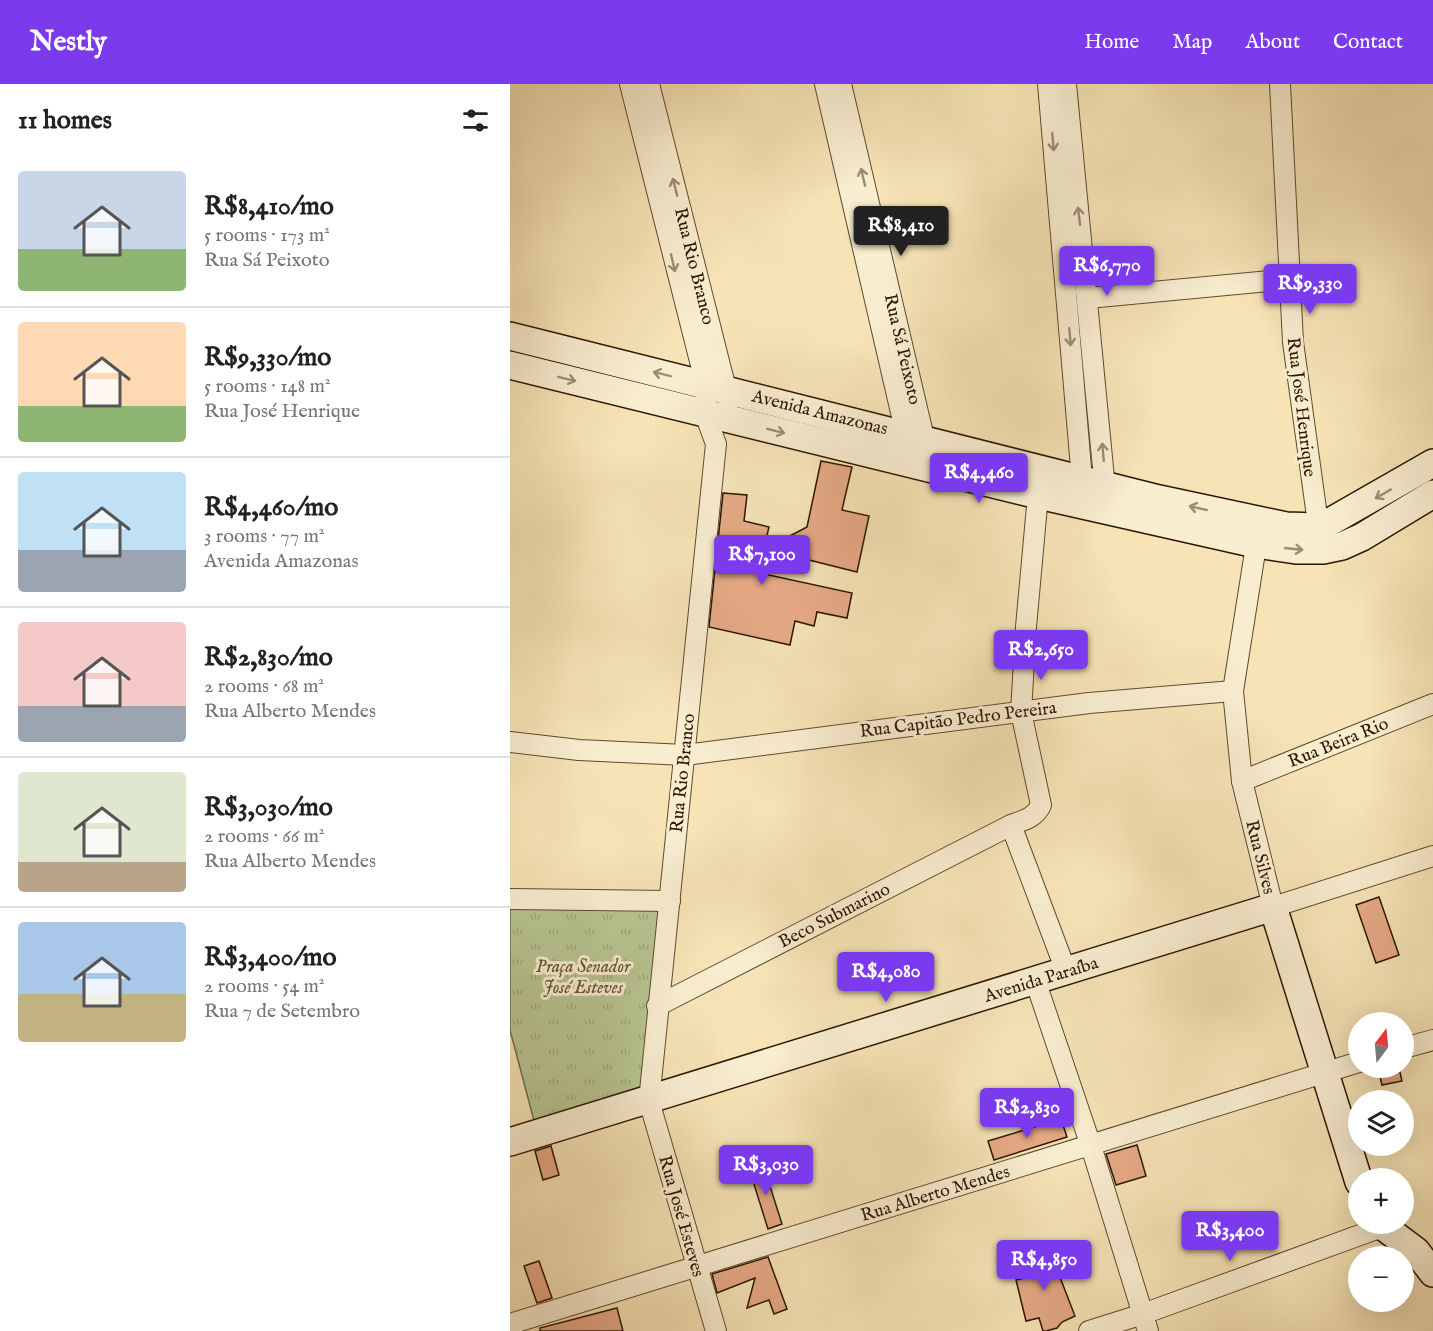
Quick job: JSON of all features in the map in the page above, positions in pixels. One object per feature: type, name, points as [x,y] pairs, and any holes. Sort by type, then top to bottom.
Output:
[{"type":"street","name":"Rua Rio Branco","points":[[630,84],[675,273],[716,387]]},
{"type":"street","name":"Rua Rio Branco","points":[[649,84],[716,387],[718,417],[649,1101]]},
{"type":"street","name":"Rua Sá Peixoto","points":[[825,84],[915,436]]},
{"type":"street","name":"Rua Sá Peixoto","points":[[841,84],[915,436]]},
{"type":"street","points":[[1048,84],[1058,107],[1088,297],[1094,495]]},
{"type":"street","points":[[1066,84],[1058,107],[1094,495]]},
{"type":"street","name":"Rua José Henrique","points":[[1280,84],[1296,372],[1320,538]]},
{"type":"street","points":[[1088,297],[1290,279]]},
{"type":"street","name":"Avenida Amazonas","points":[[510,336],[915,436],[1094,495],[1258,533],[1320,538],[1342,546],[1362,537],[1433,494]]},
{"type":"street","name":"Avenida Amazonas","points":[[510,365],[1038,495],[1094,495]]},
{"type":"street","name":"Avenida Amazonas","points":[[1320,538],[1342,517],[1433,463]]},
{"type":"street","name":"Beco Submarino","points":[[657,1006],[1011,825],[1033,816],[1041,805],[1022,712],[1025,636],[1038,495]]},
{"type":"street","name":"Rua Silves","points":[[1258,533],[1233,691],[1242,781],[1274,907],[1355,1168]]},
{"type":"street","name":"Rua Capitão Pedro Pereira","points":[[510,742],[579,750],[685,754],[1124,699],[1233,691]]},
{"type":"street","name":"Rua Beira Rio","points":[[1242,781],[1433,704]]},
{"type":"street","points":[[1011,825],[1066,971]]},
{"type":"street","name":"Avenida Paraíba","points":[[510,1142],[649,1101],[1433,856]]},
{"type":"street","points":[[510,899],[670,901]]},
{"type":"street","points":[[1035,980],[1145,1322]]},
{"type":"street","points":[[1414,1045],[1433,1040]]},
{"type":"street","name":"Rua Alberto Mendes","points":[[510,1324],[1348,1065]]},
{"type":"street","name":"Rua José Esteves","points":[[649,1101],[716,1331]]},
{"type":"street","points":[[1089,1331],[1145,1322],[1359,1234]]},
{"type":"street","points":[[1393,1234],[1416,1251],[1433,1273]]},
{"type":"green space","name":"Praça Senador José Esteves","points":[[510,901],[664,901],[648,1099],[537,1132],[510,1030]]},
{"type":"building","points":[[821,461],[852,467],[842,510],[869,516],[857,572],[765,549],[807,527]]},
{"type":"building","points":[[723,493],[747,495],[744,521],[769,527],[764,548],[744,544],[737,568],[852,593],[847,618],[817,612],[814,626],[795,621],[790,645],[709,627]]},
{"type":"building","points":[[1379,897],[1399,955],[1376,963],[1356,905]]},
{"type":"building","points":[[1380,1078],[1401,1078],[1402,1081],[1382,1085]]},
{"type":"building","points":[[1061,1119],[1067,1137],[994,1160],[988,1141]]},
{"type":"building","points":[[1137,1145],[1146,1176],[1116,1185],[1106,1154]]},
{"type":"building","points":[[551,1146],[559,1175],[543,1180],[535,1151]]},
{"type":"building","points":[[763,1164],[782,1224],[768,1229],[749,1168]]},
{"type":"building","points":[[1039,1241],[1042,1253],[1056,1258],[1052,1269],[1061,1280],[1075,1316],[1062,1322],[1057,1328],[1046,1331],[1043,1331],[1039,1318],[1026,1321],[1016,1280],[1029,1277],[1028,1272],[1032,1271],[1026,1244]]},
{"type":"building","points":[[768,1257],[787,1309],[774,1314],[769,1300],[747,1308],[755,1278],[717,1293],[712,1274]]},
{"type":"building","points":[[539,1261],[552,1298],[537,1303],[524,1266]]},
{"type":"building","points":[[617,1308],[623,1331],[540,1331],[540,1328]]}]
